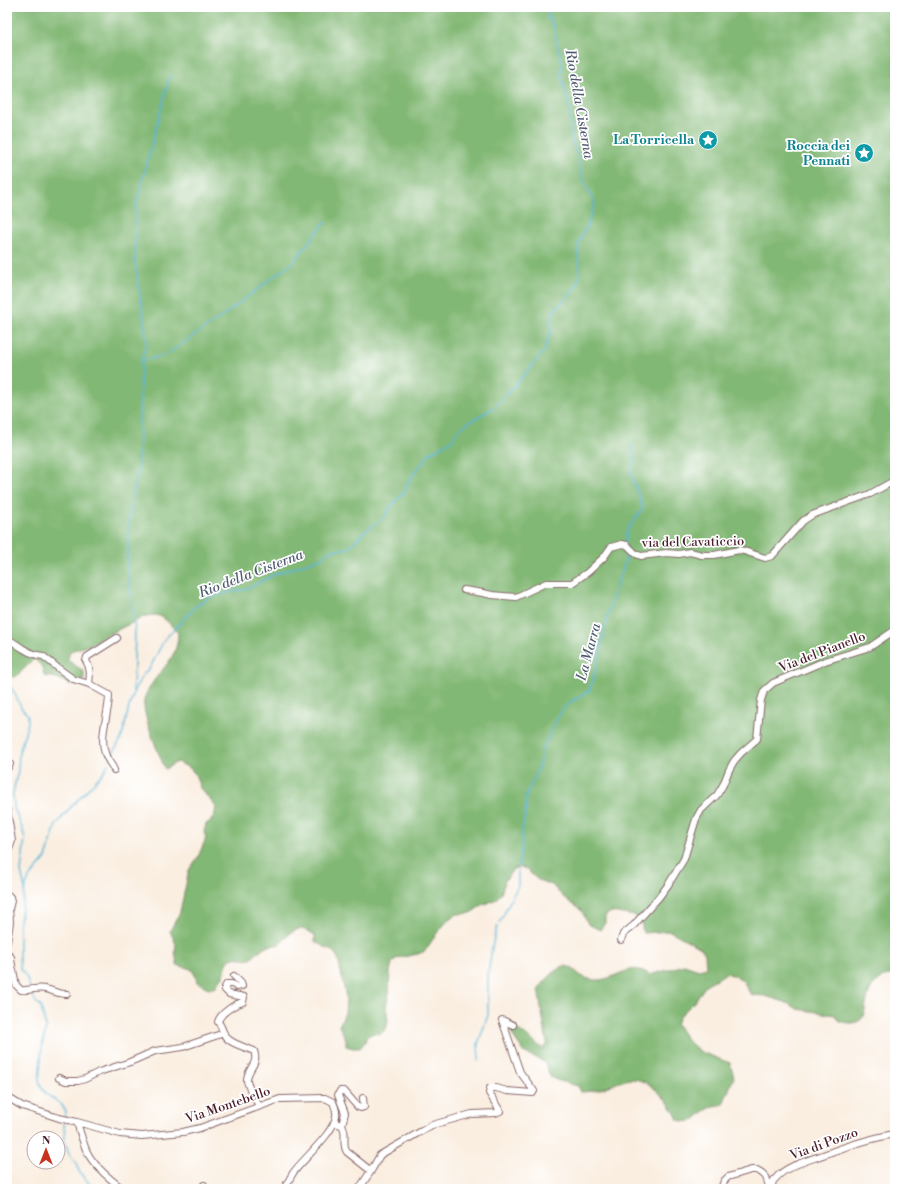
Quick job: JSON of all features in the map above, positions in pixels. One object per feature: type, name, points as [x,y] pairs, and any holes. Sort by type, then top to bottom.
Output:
[{"type":"street","name":"via del Cavaticcio","points":[[464,590],[492,595],[516,597],[546,583],[572,583],[588,572],[604,557],[611,547],[622,544],[627,545],[636,554],[641,556],[666,552],[679,554],[690,552],[702,555],[714,555],[739,550],[765,558],[772,556],[803,521],[812,515],[870,494],[890,483],[895,482]]},
{"type":"street","name":"Via del Pianello","points":[[621,940],[623,934],[659,897],[668,885],[684,859],[696,819],[701,810],[717,795],[734,761],[756,739],[760,706],[764,691],[773,683],[825,661],[870,647],[895,630]]},
{"type":"street","points":[[7,638],[29,652],[43,656],[73,679],[89,684],[109,695],[103,739],[106,756],[111,765]]},
{"type":"street","points":[[89,684],[90,671],[86,661],[87,657],[117,638]]},
{"type":"street","points":[[7,760],[10,764],[7,769]]},
{"type":"street","points":[[7,810],[12,841],[8,852],[7,863]]},
{"type":"street","points":[[7,894],[11,901],[7,942]]},
{"type":"street","points":[[7,953],[11,957],[16,985],[21,990],[46,989],[57,994],[67,994]]},
{"type":"street","points":[[234,976],[242,986],[237,987],[232,984],[227,984],[225,990],[229,994],[244,997],[243,1002],[233,1006],[218,1020],[218,1022],[226,1038],[254,1051],[255,1062],[247,1078],[247,1084],[259,1106]]},
{"type":"street","points":[[360,1189],[380,1155],[432,1125],[472,1114],[496,1113],[500,1111],[489,1093],[490,1088],[533,1093],[534,1091],[520,1072],[502,1020],[513,1025]]},
{"type":"street","points":[[59,1078],[78,1081],[155,1051],[183,1047],[224,1033]]},
{"type":"street","points":[[363,1098],[364,1107],[361,1108],[358,1107],[344,1091],[339,1092],[338,1095],[345,1113],[342,1125],[345,1130],[344,1148],[371,1171]]},
{"type":"street","name":"Via Montebello","points":[[7,1097],[22,1106],[59,1118],[120,1134],[142,1136],[183,1132],[200,1128],[280,1099],[325,1098],[333,1102],[336,1110],[337,1114],[334,1123]]},
{"type":"street","points":[[77,1122],[86,1151],[90,1157],[122,1189]]},
{"type":"street","points":[[284,1189],[293,1173],[329,1132],[334,1123],[342,1125]]},
{"type":"street","name":"Via di Pozzo","points":[[771,1189],[772,1182],[776,1177],[798,1163],[855,1144],[882,1136],[895,1134]]},
{"type":"street","points":[[721,1189],[724,1181],[728,1177],[751,1170],[757,1170],[762,1173],[766,1177],[771,1189]]},
{"type":"green space","points":[[7,7],[895,7],[895,973],[880,979],[873,985],[869,992],[862,1018],[857,1022],[850,1023],[839,1021],[835,1015],[798,1009],[785,1002],[765,996],[752,995],[742,980],[726,973],[707,984],[694,1002],[679,1017],[676,1024],[689,1042],[701,1052],[730,1063],[734,1077],[723,1104],[710,1108],[693,1120],[684,1121],[678,1120],[671,1107],[660,1094],[646,1083],[639,1080],[629,1079],[597,1090],[581,1092],[578,1086],[556,1080],[550,1076],[545,1063],[525,1053],[513,1036],[510,1027],[520,1031],[543,1049],[547,1043],[539,989],[552,974],[564,966],[571,968],[580,975],[592,980],[604,979],[636,969],[650,975],[684,965],[699,970],[706,968],[705,954],[701,948],[670,931],[643,933],[641,919],[635,916],[611,912],[605,916],[605,923],[600,930],[588,924],[582,911],[562,896],[552,885],[538,880],[527,870],[521,867],[513,869],[505,881],[501,894],[495,900],[482,905],[471,913],[457,914],[450,918],[437,933],[425,951],[418,954],[397,958],[392,963],[386,1006],[388,1021],[386,1029],[380,1034],[374,1033],[367,1036],[365,1042],[360,1048],[346,1046],[346,1039],[339,1026],[345,1013],[346,998],[338,958],[334,952],[315,942],[315,935],[306,930],[299,929],[293,931],[280,944],[264,947],[253,957],[247,960],[239,958],[231,959],[227,964],[224,975],[216,987],[210,989],[197,982],[191,969],[177,965],[175,951],[176,944],[170,931],[180,912],[189,870],[198,857],[206,838],[204,832],[206,824],[213,817],[216,807],[200,788],[195,774],[190,768],[177,762],[165,769],[152,735],[144,707],[144,699],[147,692],[172,657],[177,642],[178,633],[161,617],[157,615],[146,616],[90,645],[70,651],[68,659],[84,672],[84,680],[70,685],[57,678],[44,676],[41,666],[34,659],[17,676],[7,678]]},
{"type":"waterway","name":"Rio della Cisterna","points":[[110,759],[122,737],[129,707],[136,687],[144,673],[150,668],[164,640],[196,606],[212,596],[247,589],[273,575],[321,558],[329,551],[348,548],[365,531],[384,518],[399,497],[405,492],[406,486],[418,467],[425,461],[428,454],[449,442],[454,437],[456,432],[469,422],[495,407],[545,350],[548,337],[551,332],[552,313],[573,291],[578,283],[580,265],[578,259],[578,246],[583,232],[587,227],[595,204],[583,179],[572,141],[569,107],[561,75],[562,62],[554,27],[548,17],[550,7]]},
{"type":"waterway","points":[[133,693],[135,630],[127,567],[129,517],[138,469],[141,361],[147,343],[135,262],[136,205],[170,75]]},
{"type":"waterway","points":[[141,361],[166,355],[224,315],[294,261],[325,222]]},
{"type":"waterway","name":"La Marra","points":[[626,542],[628,528],[643,508],[630,471],[634,458],[631,444]]},
{"type":"waterway","name":"La Marra","points":[[500,922],[518,886],[518,872],[522,844],[522,830],[526,810],[526,796],[538,769],[542,751],[563,709],[569,703],[589,691],[598,662],[608,613],[625,561],[627,548]]},
{"type":"waterway","points":[[7,682],[14,692],[22,709],[28,715],[28,723],[19,753],[18,771],[13,794],[14,808],[25,838],[21,872],[25,889]]},
{"type":"waterway","name":"Rio della Cisterna","points":[[30,987],[26,976],[20,969],[19,955],[19,927],[25,889],[29,878],[46,858],[56,825],[103,773],[108,764]]},
{"type":"waterway","points":[[479,1061],[478,1044],[488,1015],[488,975],[497,927]]},
{"type":"waterway","name":"Rio della Cisterna","points":[[31,990],[35,1001],[41,1007],[46,1028],[42,1046],[39,1081],[46,1094],[61,1104],[66,1112],[64,1118]]},
{"type":"waterway","name":"Rio della Cisterna","points":[[64,1122],[65,1141],[69,1154],[80,1173],[94,1189]]},
{"type":"place","name":"La Torricella","points":[[708,140]]},
{"type":"place","name":"Roccia dei Pennati","points":[[864,153]]}]
